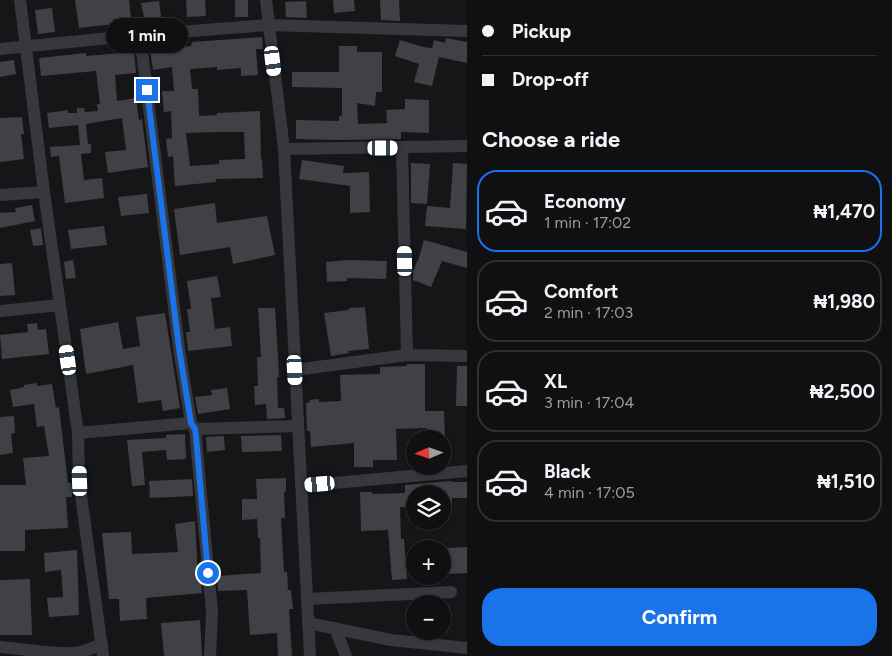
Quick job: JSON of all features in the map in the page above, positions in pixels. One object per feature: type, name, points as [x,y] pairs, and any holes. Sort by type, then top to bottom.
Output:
[{"type":"street","points":[[20,0],[44,192],[78,433],[80,481],[102,651]]},
{"type":"street","points":[[266,0],[284,149],[310,656]]},
{"type":"street","points":[[0,48],[140,35],[268,26],[467,31]]},
{"type":"street","points":[[140,35],[179,348],[193,426],[212,612],[210,656]]},
{"type":"street","points":[[284,149],[467,146]]},
{"type":"street","points":[[402,148],[407,355]]},
{"type":"street","points":[[0,195],[44,192]]},
{"type":"street","points":[[0,311],[60,305]]},
{"type":"street","points":[[295,370],[407,355],[467,356]]},
{"type":"street","points":[[78,433],[193,426],[298,426]]},
{"type":"street","points":[[301,486],[467,471]]},
{"type":"street","points":[[307,598],[451,592]]},
{"type":"street","points":[[308,623],[391,640],[467,648]]},
{"type":"street","points":[[335,628],[346,656]]},
{"type":"street","points":[[0,646],[38,652],[75,653],[94,647],[102,651]]},
{"type":"building","points":[[75,0],[129,0],[131,18],[113,19],[114,24],[79,28]]},
{"type":"building","points":[[186,0],[205,0],[206,16],[187,17]]},
{"type":"building","points":[[235,0],[248,0],[248,17],[235,17]]},
{"type":"building","points":[[333,0],[354,0],[355,11],[334,13]]},
{"type":"building","points":[[380,0],[399,0],[400,21],[381,20]]},
{"type":"building","points":[[159,1],[162,25],[146,26],[141,3]]},
{"type":"building","points":[[306,1],[307,18],[286,17],[285,2]]},
{"type":"building","points":[[52,8],[55,32],[38,34],[35,10]]},
{"type":"building","points":[[262,37],[263,49],[256,49],[258,75],[241,76],[241,68],[217,70],[217,67],[190,69],[192,89],[198,89],[199,116],[217,115],[217,113],[260,111],[263,178],[216,179],[216,182],[175,186],[173,156],[168,157],[166,139],[172,138],[171,111],[164,112],[162,91],[174,91],[172,67],[153,70],[150,50],[191,46],[192,42]],"holes":[[[244,132],[245,159],[219,160],[219,164],[190,166],[186,133]]]},
{"type":"building","points":[[446,38],[467,42],[467,63],[439,57],[432,86],[414,82],[419,64],[395,56],[400,40],[432,48],[434,40],[445,43]]},
{"type":"building","points":[[339,46],[357,46],[357,52],[382,52],[382,92],[376,92],[375,106],[357,103],[358,124],[387,123],[386,110],[405,109],[405,99],[429,100],[429,133],[401,132],[401,139],[296,139],[296,120],[339,121],[339,116],[342,116],[342,88],[292,87],[292,72],[339,72]]},
{"type":"building","points":[[134,52],[136,73],[115,75],[117,101],[136,98],[139,120],[142,119],[148,167],[108,173],[105,152],[126,150],[122,118],[86,124],[88,144],[91,144],[91,153],[81,154],[84,180],[102,178],[104,198],[65,203],[59,156],[51,157],[50,147],[80,145],[78,125],[49,128],[47,113],[68,110],[68,113],[77,113],[77,108],[84,108],[85,112],[98,111],[97,104],[100,104],[96,71],[41,76],[39,58],[86,53],[86,56]]},
{"type":"building","points":[[14,60],[16,74],[0,77],[0,62]]},
{"type":"building","points":[[22,117],[24,134],[21,134],[24,159],[0,162],[0,118]]},
{"type":"building","points":[[302,160],[344,166],[343,173],[369,172],[370,212],[350,213],[350,186],[299,179]]},
{"type":"building","points":[[411,163],[430,164],[427,204],[411,203]]},
{"type":"building","points":[[453,163],[467,164],[466,229],[425,226],[427,206],[450,208]]},
{"type":"building","points":[[147,194],[149,213],[121,216],[118,197]]},
{"type":"building","points":[[215,203],[217,223],[267,216],[275,255],[233,264],[230,247],[180,255],[174,209]]},
{"type":"building","points":[[32,205],[35,221],[0,228],[0,213],[16,212],[15,208]]},
{"type":"building","points":[[104,226],[107,245],[71,249],[68,230]]},
{"type":"building","points":[[41,228],[43,245],[33,246],[30,230]]},
{"type":"building","points":[[424,240],[467,252],[467,268],[442,261],[431,287],[413,280],[413,271]]},
{"type":"building","points":[[73,260],[76,278],[66,279],[64,262]]},
{"type":"building","points":[[349,260],[387,261],[386,279],[347,278],[347,281],[327,282],[326,262]]},
{"type":"building","points":[[12,263],[15,295],[0,296],[0,264]]},
{"type":"building","points":[[217,276],[221,297],[211,298],[215,329],[230,327],[232,346],[188,351],[186,332],[190,332],[187,309],[191,309],[187,281]]},
{"type":"building","points":[[365,307],[369,349],[348,351],[349,353],[331,356],[324,313]]},
{"type":"building","points":[[258,308],[275,308],[279,377],[277,377],[278,408],[284,408],[285,418],[267,419],[266,404],[255,405],[254,386],[258,386],[257,357],[261,357]]},
{"type":"building","points":[[165,313],[180,408],[163,411],[161,400],[138,403],[133,365],[86,374],[80,329],[118,322],[123,349],[140,346],[136,317]]},
{"type":"building","points":[[37,323],[38,330],[46,329],[49,354],[2,359],[0,335],[28,332],[27,324]]},
{"type":"building","points":[[407,364],[425,364],[425,411],[444,411],[445,430],[427,430],[427,428],[396,429],[397,460],[373,460],[373,467],[354,467],[354,443],[311,447],[310,431],[307,431],[306,403],[310,402],[309,400],[319,399],[319,402],[341,401],[340,375],[380,374],[380,367],[407,366]]},
{"type":"building","points":[[457,366],[467,366],[467,406],[456,406]]},
{"type":"building","points":[[37,383],[37,386],[52,384],[56,408],[59,407],[68,483],[71,483],[72,486],[72,497],[66,497],[68,528],[25,530],[25,551],[0,551],[0,485],[26,485],[23,458],[49,456],[44,426],[37,427],[34,404],[13,407],[10,390]]},
{"type":"building","points":[[227,388],[230,409],[198,414],[195,397],[212,395],[211,390]]},
{"type":"building","points":[[14,416],[15,433],[11,434],[13,453],[0,455],[0,417]]},
{"type":"building","points":[[185,434],[186,459],[167,460],[166,450],[142,452],[145,485],[132,486],[127,440],[166,438],[166,435]]},
{"type":"building","points":[[281,435],[282,451],[242,452],[241,436]]},
{"type":"building","points":[[224,436],[225,450],[207,452],[206,437]]},
{"type":"building","points":[[286,478],[286,491],[284,492],[285,518],[281,518],[284,572],[287,572],[288,590],[291,590],[293,609],[289,609],[292,656],[278,656],[277,633],[250,635],[247,590],[218,591],[217,576],[261,573],[260,538],[258,538],[257,519],[242,520],[242,499],[257,499],[256,479]]},
{"type":"building","points":[[192,479],[193,496],[150,498],[149,481]]},
{"type":"building","points":[[452,481],[467,482],[467,498],[452,498],[451,506],[451,485],[406,485],[406,507],[400,507],[401,539],[404,539],[406,579],[392,580],[388,530],[361,531],[360,492],[372,492],[372,494],[405,493],[405,485]]},
{"type":"building","points":[[195,521],[198,577],[201,577],[202,593],[146,598],[147,619],[120,621],[119,599],[109,599],[102,533],[131,532],[132,554],[178,552],[175,524]]},
{"type":"building","points":[[467,547],[467,573],[451,574],[451,548]]},
{"type":"building","points":[[77,550],[79,615],[49,617],[47,598],[63,597],[61,570],[45,572],[44,553]]},
{"type":"building","points":[[30,579],[32,635],[0,635],[0,580]]},
{"type":"building","points":[[200,620],[202,656],[164,656],[161,623]]},
{"type":"route","points":[[147,90],[179,348],[191,423],[195,429],[208,573]]}]
